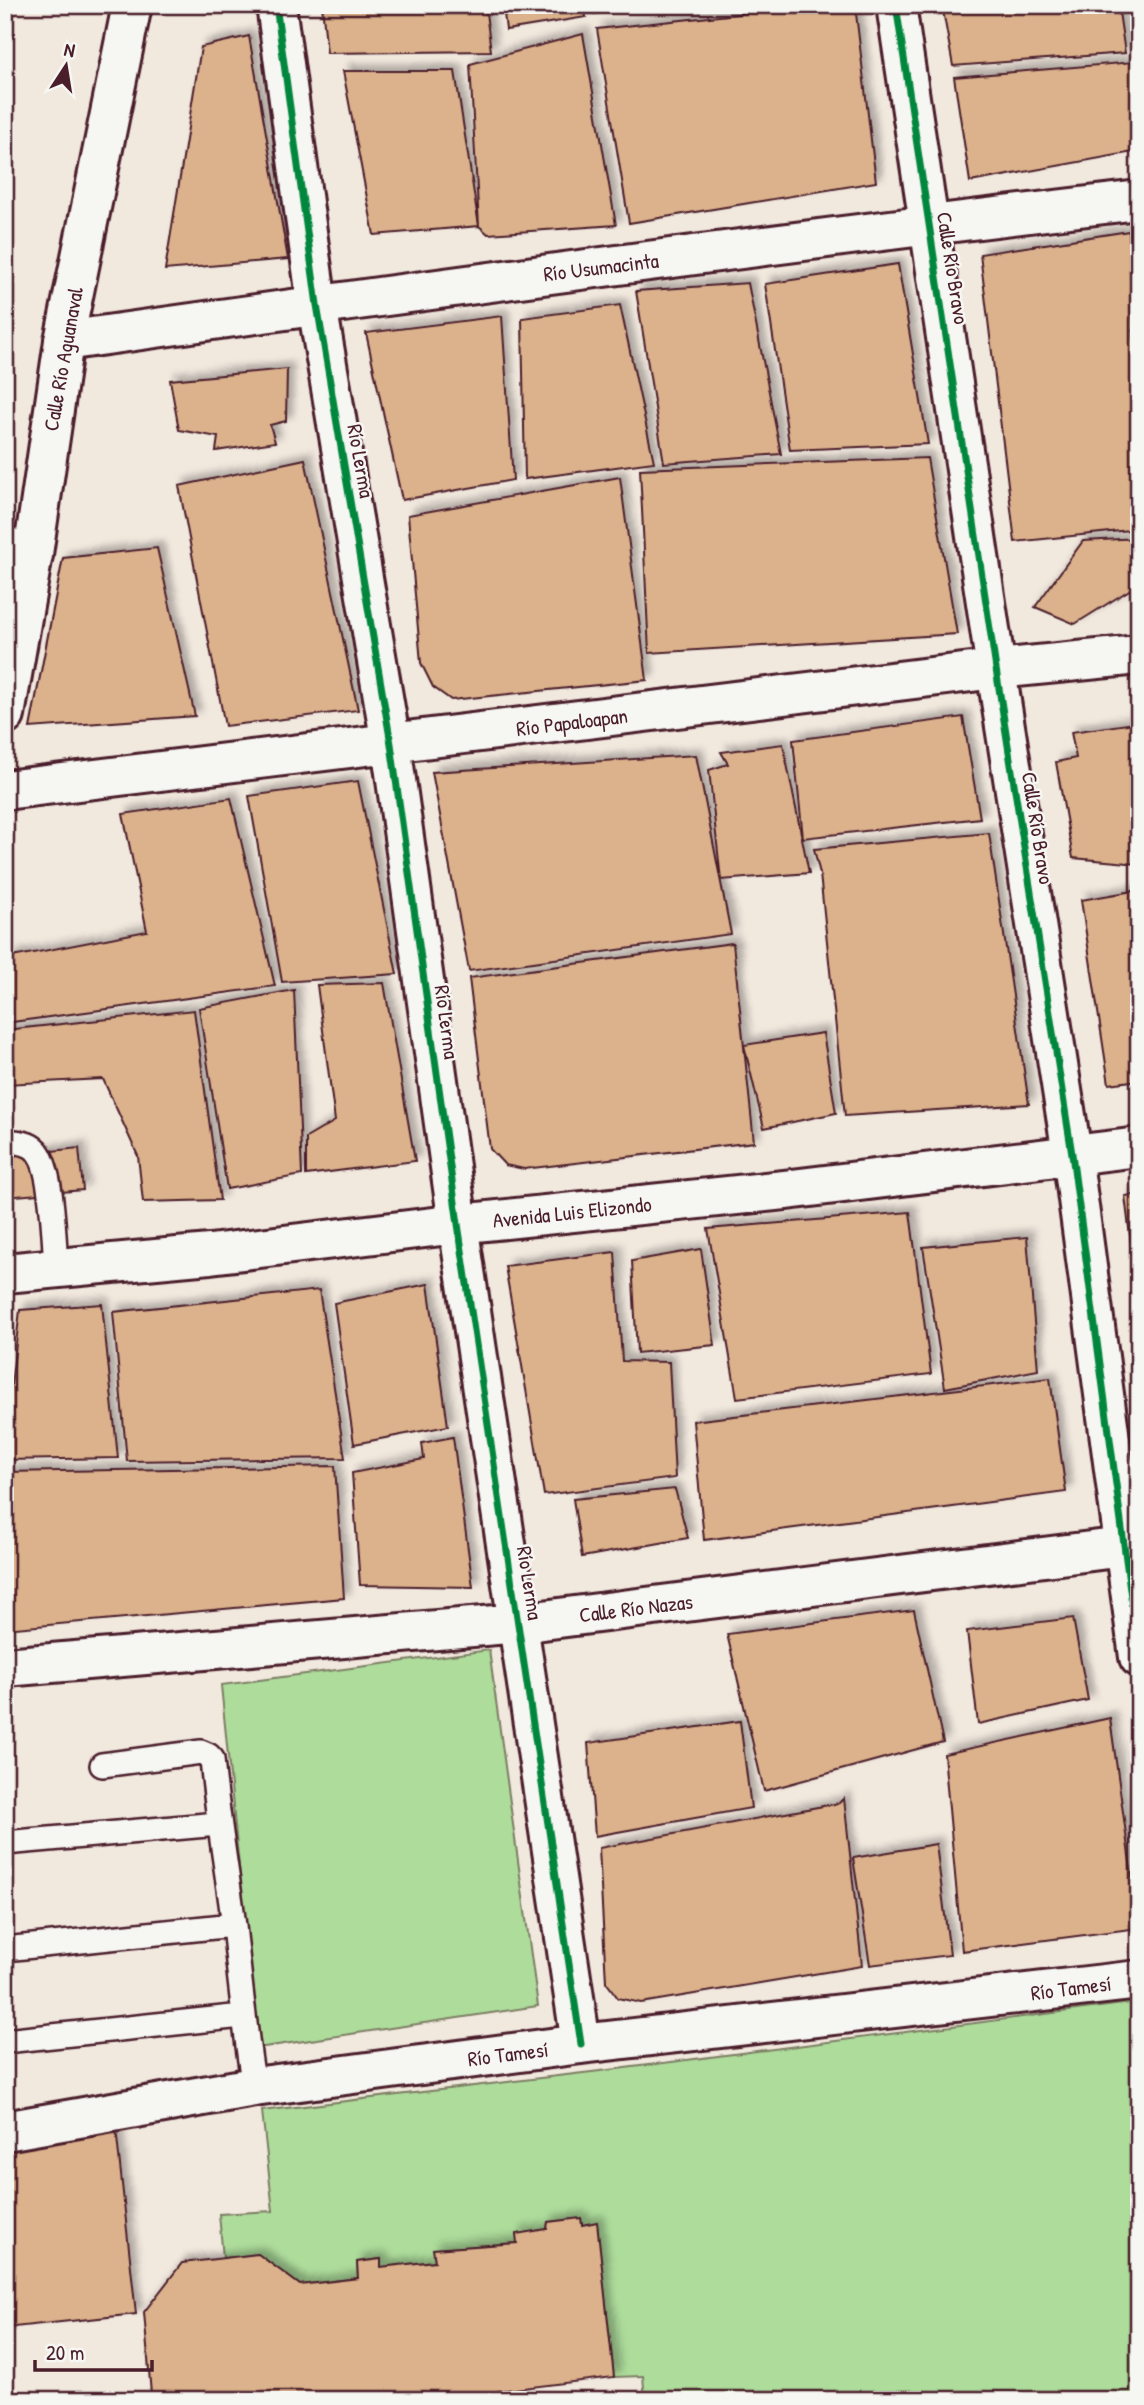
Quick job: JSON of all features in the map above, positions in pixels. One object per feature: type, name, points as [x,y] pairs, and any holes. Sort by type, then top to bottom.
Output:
[{"type":"street","name":"Calle Río Aguanaval","points":[[5,715],[19,550],[132,5]]},
{"type":"street","name":"Río Lerma","points":[[276,5],[317,305],[391,744],[458,1224],[581,2044]]},
{"type":"street","name":"Calle Río Bravo","points":[[896,5],[1132,1546],[1139,1657]]},
{"type":"street","name":"Río Usumacinta","points":[[64,341],[317,305],[1139,200]]},
{"type":"street","name":"Río Papaloapan","points":[[5,790],[996,669],[1139,654]]},
{"type":"street","name":"Avenida Luis Elizondo","points":[[5,1273],[210,1254],[458,1224],[785,1190],[1139,1147]]},
{"type":"street","name":"Calle Río Nazas","points":[[5,1667],[519,1623],[1132,1546]]},
{"type":"street","name":"Río Tamesí","points":[[5,2131],[254,2087],[581,2044],[1139,1980]]},
{"type":"lane","points":[[5,1142],[21,1143],[36,1149],[45,1166],[56,1268]]},
{"type":"lane","points":[[102,1765],[201,1752],[212,1759],[242,2016],[254,2087]]},
{"type":"lane","points":[[5,1843],[218,1824]]},
{"type":"lane","points":[[5,1949],[233,1925]]},
{"type":"lane","points":[[5,2041],[242,2016]]},
{"type":"green space","points":[[489,1650],[538,2006],[257,2048],[221,1685]]},
{"type":"green space","points":[[1139,2002],[1139,2400],[645,2400],[643,2376],[614,2377],[597,2223],[582,2225],[581,2218],[548,2222],[547,2229],[517,2234],[517,2243],[434,2249],[435,2261],[381,2267],[380,2259],[357,2262],[358,2278],[300,2285],[258,2254],[223,2258],[219,2214],[273,2211],[262,2111],[617,2069]]},
{"type":"building","points":[[322,5],[485,5],[491,51],[327,53]]},
{"type":"building","points":[[503,5],[584,5],[586,17],[506,30]]},
{"type":"building","points":[[593,5],[665,5],[594,14]]},
{"type":"building","points":[[824,5],[855,5],[876,182],[629,223],[597,29]]},
{"type":"building","points":[[942,5],[1118,5],[1125,53],[953,66]]},
{"type":"building","points":[[1129,5],[1139,5],[1139,78]]},
{"type":"building","points":[[583,34],[616,225],[488,234],[479,226],[470,64]]},
{"type":"building","points":[[249,36],[288,259],[165,270],[201,47]]},
{"type":"building","points":[[1134,62],[1139,91],[1139,151],[970,182],[954,77]]},
{"type":"building","points":[[343,71],[455,71],[479,226],[374,235]]},
{"type":"building","points":[[1129,231],[1139,460],[1139,529],[1015,542],[980,254]]},
{"type":"building","points":[[898,264],[928,444],[790,450],[765,284]]},
{"type":"building","points":[[748,283],[781,454],[664,463],[636,291]]},
{"type":"building","points":[[620,305],[654,462],[525,479],[522,318]]},
{"type":"building","points":[[502,316],[513,480],[402,500],[366,333]]},
{"type":"building","points":[[287,369],[286,421],[270,425],[275,442],[216,451],[218,437],[179,430],[170,380]]},
{"type":"building","points":[[927,458],[957,634],[649,653],[640,469]]},
{"type":"building","points":[[305,459],[358,710],[225,726],[179,486]]},
{"type":"building","points":[[620,477],[647,680],[451,700],[433,687],[421,663],[408,515]]},
{"type":"building","points":[[1139,538],[1139,584],[1075,624],[1035,607],[1083,541]]},
{"type":"building","points":[[157,548],[195,716],[30,728],[63,558]]},
{"type":"building","points":[[963,717],[980,818],[803,838],[793,740]]},
{"type":"building","points":[[1134,723],[1139,749],[1139,864],[1073,858],[1056,762],[1076,758],[1071,732]]},
{"type":"building","points":[[783,744],[809,873],[721,880],[709,770],[728,764],[721,752]]},
{"type":"building","points":[[696,755],[731,934],[469,971],[432,772]]},
{"type":"building","points":[[358,781],[397,974],[282,982],[249,796]]},
{"type":"building","points":[[231,798],[275,986],[5,1023],[5,982],[12,957],[147,931],[123,814]]},
{"type":"building","points":[[989,833],[1029,1104],[845,1116],[820,874],[814,849]]},
{"type":"building","points":[[1139,890],[1139,1080],[1109,1084],[1081,900]]},
{"type":"building","points":[[733,943],[754,1142],[524,1169],[505,1165],[490,1149],[469,978]]},
{"type":"building","points":[[384,983],[415,1161],[306,1175],[306,1138],[335,1121],[317,985]]},
{"type":"building","points":[[294,990],[302,1175],[227,1189],[199,1008]]},
{"type":"building","points":[[194,1010],[220,1200],[143,1202],[138,1156],[103,1079],[5,1084],[5,1030]]},
{"type":"building","points":[[823,1033],[836,1113],[764,1128],[744,1045]]},
{"type":"building","points":[[79,1148],[83,1190],[5,1197],[5,1156]]},
{"type":"building","points":[[1139,1194],[1139,1308],[1125,1196]]},
{"type":"building","points":[[910,1212],[931,1374],[737,1398],[708,1229]]},
{"type":"building","points":[[1027,1237],[1038,1370],[945,1388],[923,1247]]},
{"type":"building","points":[[701,1249],[715,1345],[637,1353],[632,1261]]},
{"type":"building","points":[[615,1252],[622,1361],[669,1362],[675,1478],[544,1495],[505,1266]]},
{"type":"building","points":[[428,1284],[448,1426],[354,1444],[334,1303]]},
{"type":"building","points":[[319,1290],[345,1458],[127,1461],[113,1312]]},
{"type":"building","points":[[102,1304],[118,1458],[5,1460],[5,1436],[20,1310]]},
{"type":"building","points":[[1050,1378],[1066,1492],[704,1540],[693,1421]]},
{"type":"building","points":[[453,1437],[473,1587],[360,1585],[352,1473],[424,1459],[422,1443]]},
{"type":"building","points":[[335,1466],[344,1598],[5,1629],[5,1472]]},
{"type":"building","points":[[675,1489],[688,1538],[582,1557],[573,1499]]},
{"type":"building","points":[[914,1610],[943,1742],[764,1791],[727,1634]]},
{"type":"building","points":[[1073,1618],[1088,1700],[978,1724],[967,1631]]},
{"type":"building","points":[[1110,1718],[1139,1928],[962,1951],[944,1754]]},
{"type":"building","points":[[740,1721],[751,1808],[595,1836],[588,1743]]},
{"type":"building","points":[[844,1798],[862,1966],[641,2003],[618,1998],[606,1982],[599,1848],[839,1803]]},
{"type":"building","points":[[936,1844],[950,1955],[870,1965],[853,1858]]},
{"type":"building","points":[[116,2128],[136,2314],[5,2328],[5,2142]]},
{"type":"building","points":[[581,2218],[582,2225],[597,2222],[614,2377],[498,2391],[499,2400],[159,2400],[151,2394],[144,2312],[182,2263],[258,2254],[300,2285],[358,2278],[357,2262],[381,2259],[381,2267],[435,2261],[433,2249],[517,2243],[516,2234],[547,2229],[548,2222]]},
{"type":"cycle path","points":[[276,5],[317,305],[391,744],[458,1224],[581,2044]]},
{"type":"cycle path","points":[[896,5],[1072,1154],[1139,1657]]}]
